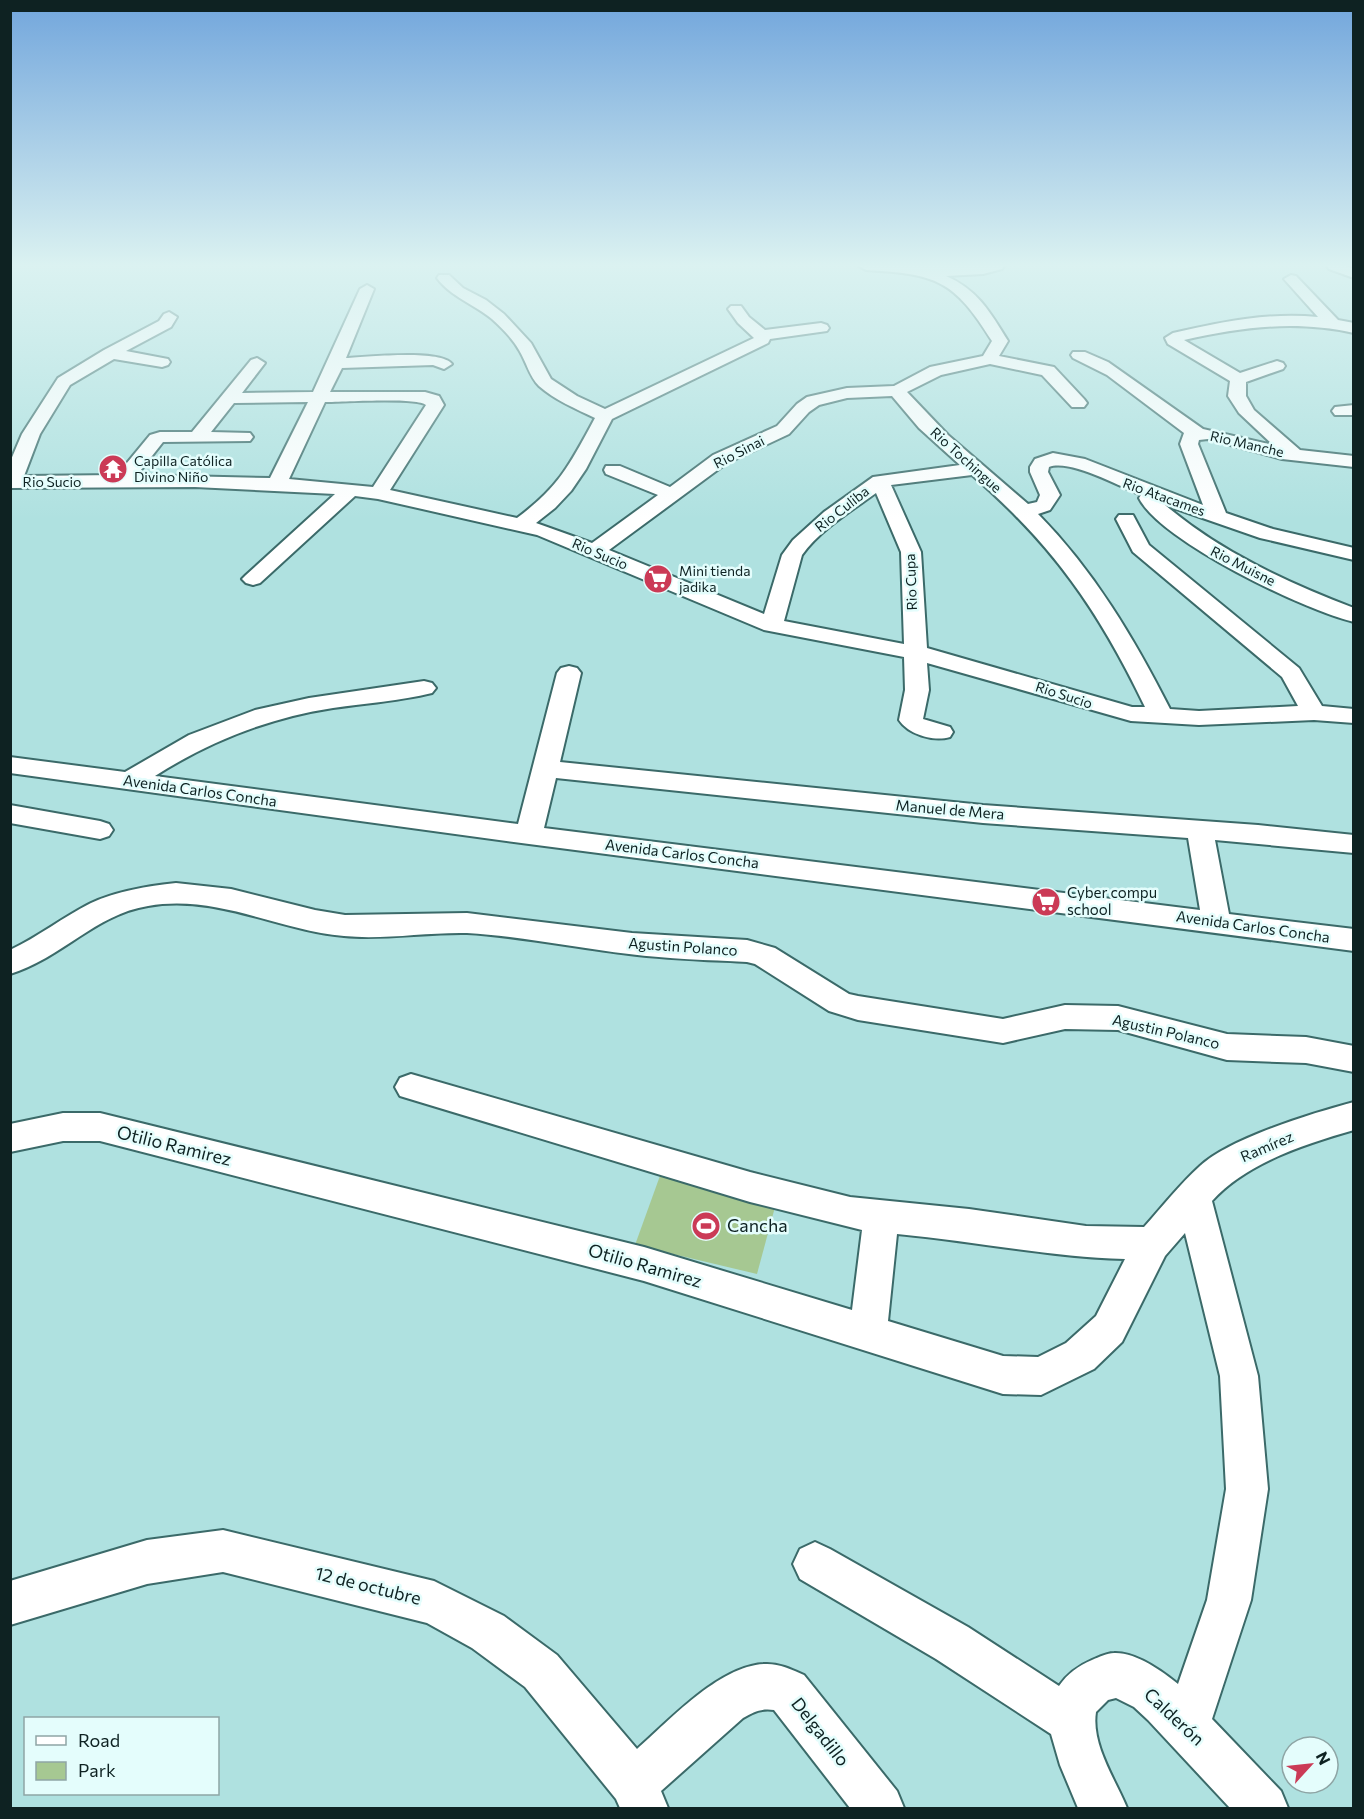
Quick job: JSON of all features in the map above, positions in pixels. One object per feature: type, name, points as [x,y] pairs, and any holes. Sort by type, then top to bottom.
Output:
[{"type":"street","points":[[11,482],[31,434],[64,382],[114,351]]},
{"type":"street","points":[[276,485],[341,351]]},
{"type":"street","points":[[528,351],[544,382],[571,400],[605,416]]},
{"type":"street","points":[[522,524],[548,504],[564,487],[577,470],[605,416],[743,351]]},
{"type":"street","points":[[989,359],[994,351]]},
{"type":"street","points":[[1191,351],[1238,379],[1277,366]]},
{"type":"street","points":[[110,353],[162,362]]},
{"type":"street","points":[[1079,355],[1115,372],[1162,410],[1198,434]]},
{"type":"street","points":[[897,391],[936,371],[989,359],[1048,371],[1078,403]]},
{"type":"street","points":[[336,363],[435,360],[444,364]]},
{"type":"street","points":[[197,436],[256,363]]},
{"type":"street","points":[[1238,379],[1237,396],[1248,413],[1295,455]]},
{"type":"street","points":[[404,396],[430,391],[438,386]]},
{"type":"street","name":"Rio Tochingue","points":[[897,391],[942,439],[1024,511],[1072,566],[1116,629],[1139,669],[1161,716]]},
{"type":"street","name":"Rio Sinai","points":[[594,551],[720,459],[783,430],[803,408],[813,401],[847,393],[897,391]]},
{"type":"street","points":[[229,398],[404,396],[425,397],[433,400],[435,405],[378,493]]},
{"type":"street","points":[[10,434],[31,434]]},
{"type":"street","name":"Rio Manche","points":[[1216,516],[1189,444],[1188,439],[1191,436],[1198,434],[1219,436],[1267,450],[1353,462]]},
{"type":"street","points":[[122,482],[156,439],[166,436],[244,437]]},
{"type":"street","name":"Rio Atacames","points":[[1024,511],[1043,507],[1048,501],[1050,495],[1039,467],[1053,459],[1078,463],[1151,493],[1267,534],[1353,554]]},
{"type":"street","name":"Rio Culiba","points":[[772,625],[787,568],[800,544],[831,516],[880,481],[974,469]]},
{"type":"street","points":[[613,470],[672,494]]},
{"type":"street","name":"Rio Cupa","points":[[880,481],[910,547],[917,690],[911,720],[915,725],[941,732]]},
{"type":"street","name":"Rio Sucio","points":[[11,482],[276,485],[378,493],[543,530],[772,625],[914,653],[1050,690],[1111,710],[1131,714],[1230,718],[1314,713],[1353,716]]},
{"type":"street","points":[[254,579],[351,490]]},
{"type":"street","name":"Rio Muisne","points":[[1151,493],[1149,498],[1152,504],[1201,544],[1247,571],[1353,616]]},
{"type":"street","points":[[1126,519],[1140,549],[1291,673],[1314,713]]},
{"type":"street","points":[[529,835],[569,673]]},
{"type":"street","points":[[128,782],[167,757],[242,722],[279,711],[424,688]]},
{"type":"street","name":"Avenida Carlos Concha","points":[[11,765],[529,835],[1353,940]]},
{"type":"street","name":"Manuel de Mera","points":[[547,769],[983,814],[1353,844]]},
{"type":"street","points":[[10,813],[100,830]]},
{"type":"street","points":[[1200,830],[1216,922]]},
{"type":"street","name":"Agustin Polanco","points":[[10,963],[111,906],[139,898],[183,891],[247,901],[337,925],[364,927],[467,923],[632,944],[747,951],[765,956],[850,1006],[989,1030],[1017,1029],[1065,1017],[1118,1018],[1227,1047],[1306,1050],[1353,1059]]},
{"type":"street","points":[[411,1087],[750,1187],[850,1213],[969,1225],[1086,1242],[1152,1244]]},
{"type":"street","name":"Ramírez","points":[[1194,1199],[1213,1176],[1236,1160],[1321,1125],[1353,1116]]},
{"type":"street","name":"Otilio Ramirez","points":[[10,1138],[63,1127],[100,1127],[644,1264],[1003,1375],[1041,1376],[1080,1356],[1109,1329],[1152,1244],[1194,1199]]},
{"type":"street","points":[[1187,1724],[1229,1600],[1247,1489],[1239,1376],[1194,1199]]},
{"type":"street","points":[[868,1334],[882,1217]]},
{"type":"street","name":"12 de octubre","points":[[10,1603],[147,1562],[223,1551],[434,1603],[488,1632],[541,1671],[639,1796]]},
{"type":"street","points":[[815,1564],[952,1643],[1070,1720],[1080,1754],[1103,1809]]},
{"type":"street","name":"Calderón","points":[[1070,1720],[1080,1693],[1093,1683],[1108,1676],[1121,1676],[1149,1691],[1187,1724],[1228,1772],[1264,1809]]},
{"type":"street","name":"Delgadillo","points":[[639,1796],[727,1702],[743,1692],[772,1685],[788,1691],[880,1809]]},
{"type":"green space","name":"Cancha","points":[[661,1173],[775,1207],[757,1274],[635,1245]]},
{"type":"place","name":"Capilla Católica Divino Niño","points":[[113,469]]},
{"type":"place","name":"Mini tienda jadika","points":[[658,579]]},
{"type":"place","name":"Cyber compu school","points":[[1046,902]]},
{"type":"place","name":"Cancha","points":[[706,1226]]}]
